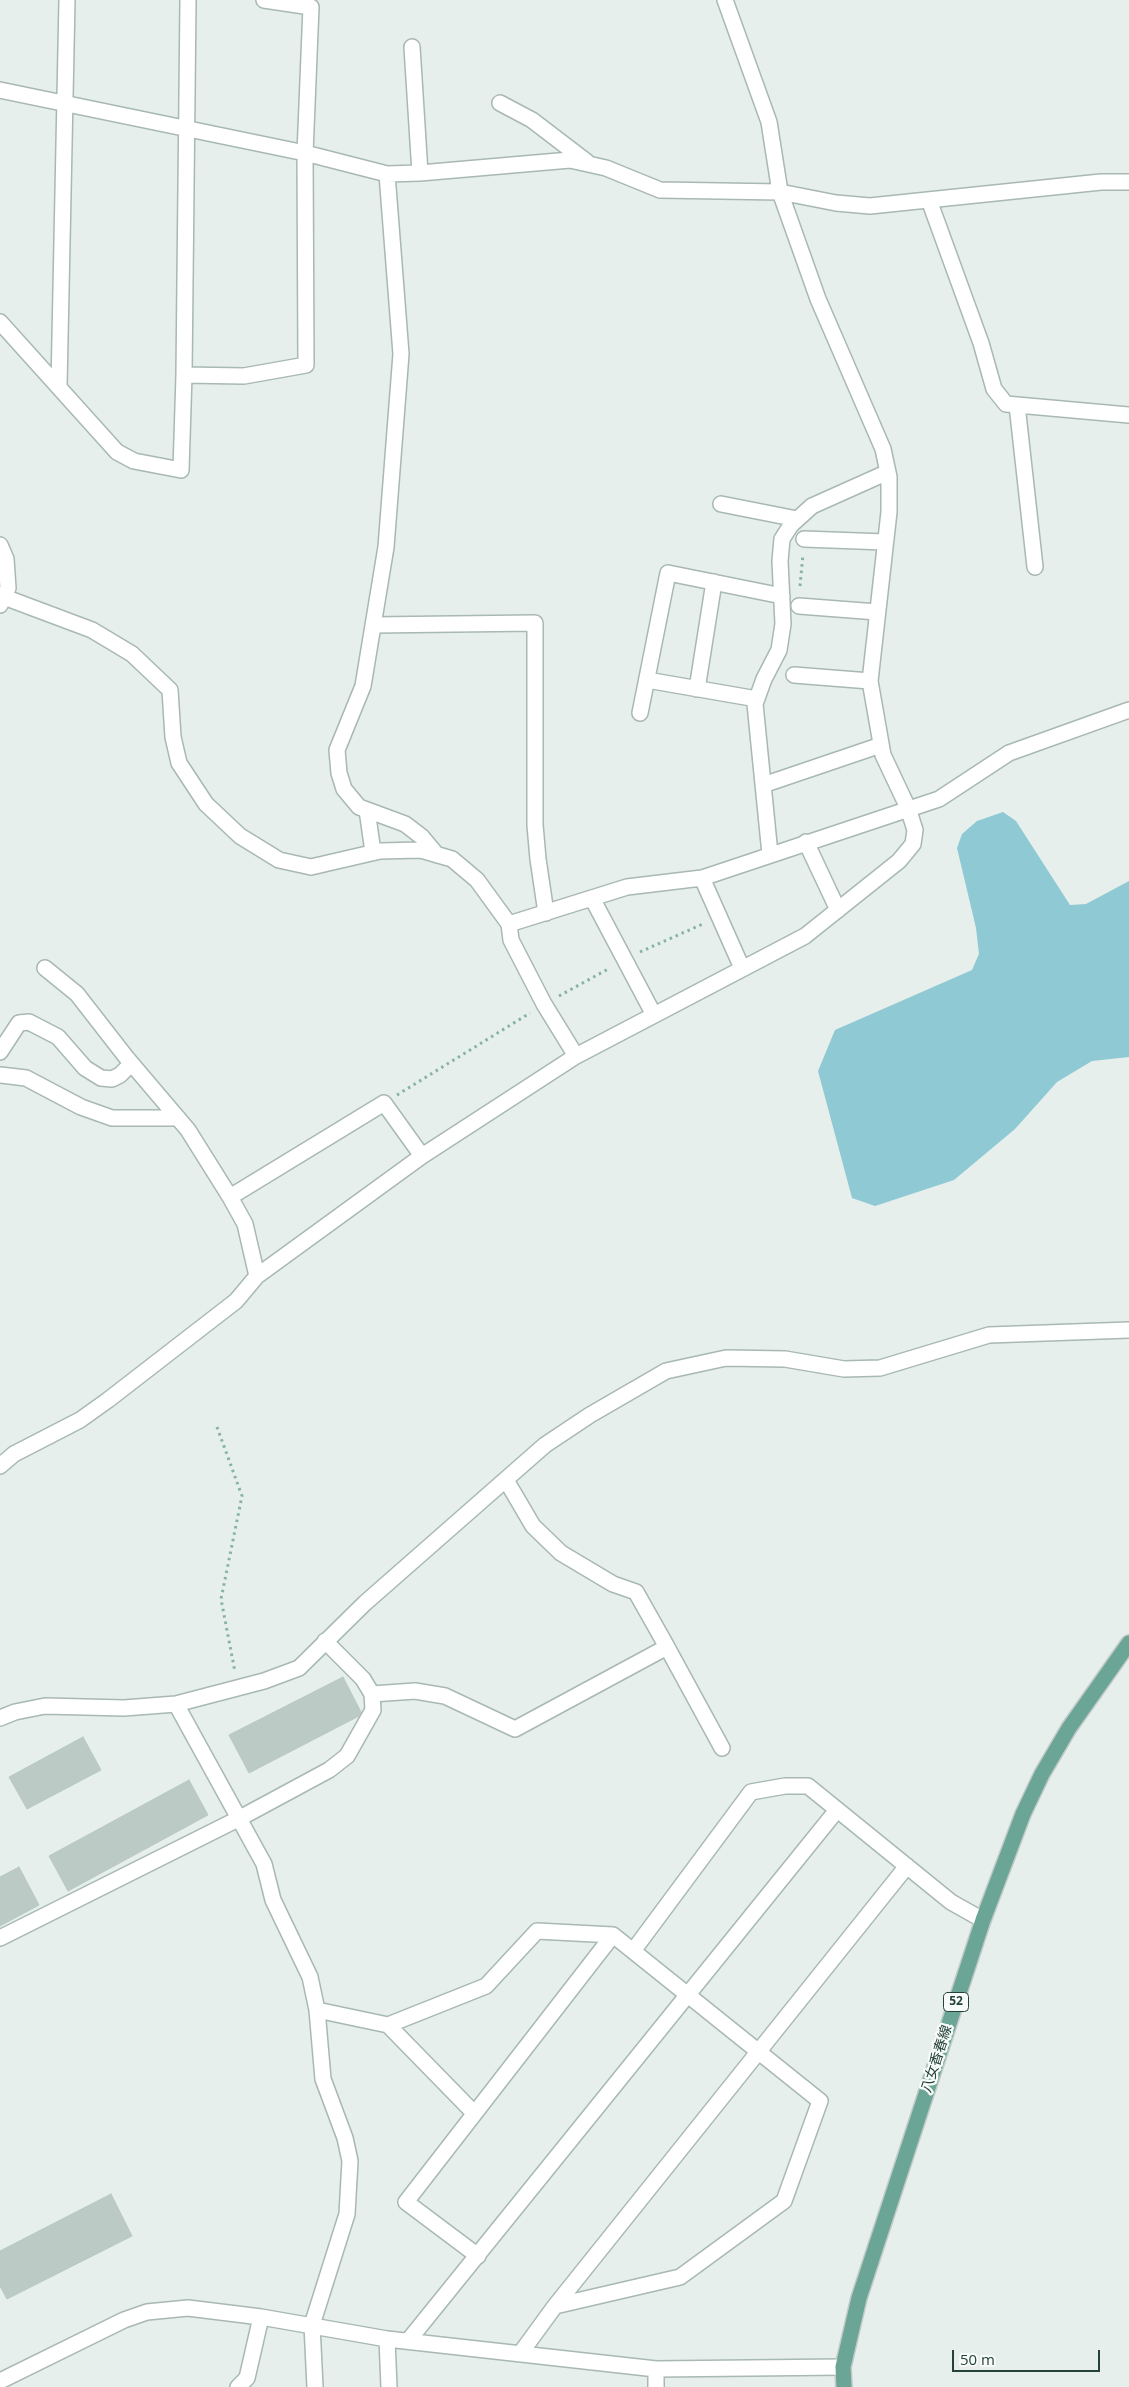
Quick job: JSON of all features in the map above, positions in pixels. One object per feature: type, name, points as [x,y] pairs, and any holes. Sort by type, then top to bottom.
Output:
[{"type":"main road","name":"八女香春線","points":[[844,2387],[843,2367],[860,2298],[983,1920],[1024,1814],[1042,1774],[1069,1728],[1129,1643]]},
{"type":"street","points":[[59,386],[67,0]]},
{"type":"street","points":[[0,322],[117,452],[134,461],[181,470],[184,375],[188,0]]},
{"type":"street","points":[[0,1466],[14,1454],[80,1420],[108,1400],[236,1301],[257,1276],[422,1156],[576,1056],[805,936],[899,861],[913,844],[915,830],[908,808],[881,745],[870,681],[888,512],[888,472],[883,449],[818,299],[780,192],[769,122],[725,0]]},
{"type":"street","points":[[184,375],[244,376],[306,365],[305,153],[311,7],[271,1]]},
{"type":"street","points":[[412,47],[420,173]]},
{"type":"street","points":[[0,90],[305,153],[386,174],[420,173],[570,160],[588,163],[660,190],[780,192],[836,203],[870,206],[1101,182],[1129,182]]},
{"type":"street","points":[[500,103],[532,120],[588,163]]},
{"type":"street","points":[[386,174],[402,354],[386,547],[362,686],[338,750],[339,773],[344,789],[359,807],[405,824],[422,837],[437,855]]},
{"type":"street","points":[[929,200],[981,343],[994,389],[1006,404],[1129,415]]},
{"type":"street","points":[[1017,405],[1035,567]]},
{"type":"street","points":[[770,854],[755,704],[779,650],[784,624],[782,539],[797,519],[812,506],[888,472]]},
{"type":"street","points":[[722,504],[797,519]]},
{"type":"street","points":[[804,539],[885,542]]},
{"type":"street","points":[[0,545],[6,558],[8,588],[2,601],[92,630],[132,654],[170,690],[172,737],[179,764],[206,804],[240,836],[279,860],[311,867],[374,852],[421,850],[452,859],[476,880],[509,924],[512,940],[544,1004],[576,1056]]},
{"type":"street","points":[[640,713],[668,573],[782,596]]},
{"type":"street","points":[[697,689],[714,582]]},
{"type":"street","points":[[799,606],[877,612]]},
{"type":"street","points":[[373,625],[535,623],[536,825],[538,859],[546,912]]},
{"type":"street","points":[[794,675],[870,681]]},
{"type":"street","points":[[647,680],[757,699]]},
{"type":"street","points":[[509,924],[627,887],[702,878],[939,799],[1009,753],[1129,710]]},
{"type":"street","points":[[763,786],[881,745]]},
{"type":"street","points":[[367,810],[374,852]]},
{"type":"street","points":[[806,842],[838,910]]},
{"type":"street","points":[[702,878],[742,968]]},
{"type":"street","points":[[592,898],[654,1015]]},
{"type":"street","points":[[45,968],[77,994],[131,1064],[188,1130],[245,1224],[257,1276]]},
{"type":"street","points":[[0,1052],[19,1023],[30,1022],[58,1038],[85,1068],[101,1078],[112,1079],[120,1075],[131,1064]]},
{"type":"street","points":[[0,1075],[26,1078],[81,1107],[112,1118],[178,1118]]},
{"type":"street","points":[[230,1197],[384,1103],[422,1156]]},
{"type":"street","points":[[0,1718],[15,1712],[45,1706],[124,1708],[176,1704],[238,1688],[299,1668],[325,1641],[417,1555],[545,1445],[590,1415],[666,1371],[726,1358],[785,1360],[844,1370],[880,1368],[989,1335],[1129,1330]]},
{"type":"street","points":[[506,1480],[532,1526],[561,1553],[613,1584],[636,1592],[722,1748]]},
{"type":"street","points":[[0,1938],[240,1818],[329,1770],[347,1756],[372,1710],[372,1694],[363,1679],[325,1641]]},
{"type":"street","points":[[372,1694],[416,1691],[445,1696],[515,1728],[667,1647]]},
{"type":"street","points":[[176,1704],[264,1864],[273,1900],[304,1960],[310,1977],[317,2010],[323,2079],[345,2138],[350,2161],[350,2188],[347,2214],[312,2325],[315,2387]]},
{"type":"street","points":[[633,1951],[751,1792],[785,1786],[808,1786],[951,1902],[983,1920]]},
{"type":"street","points":[[408,2341],[837,1810]]},
{"type":"street","points":[[520,2354],[555,2306],[907,1866]]},
{"type":"street","points":[[317,2010],[388,2025],[486,1986],[537,1931],[613,1936],[756,2053],[820,2101],[784,2201],[680,2277],[555,2306]]},
{"type":"street","points":[[478,2256],[406,2202],[613,1936]]},
{"type":"street","points":[[388,2025],[474,2113]]},
{"type":"street","points":[[0,2381],[100,2330],[147,2312],[188,2308],[261,2317],[387,2339],[656,2370],[843,2367]]},
{"type":"street","points":[[238,2387],[246,2378],[261,2317]]},
{"type":"street","points":[[387,2339],[389,2387]]},
{"type":"street","points":[[656,2370],[656,2387]]},
{"type":"path","points":[[217,1426],[242,1496],[221,1599],[238,1688]]},
{"type":"water","points":[[1003,812],[1016,821],[1070,905],[1086,904],[1129,881],[1129,1057],[1092,1061],[1057,1082],[1015,1129],[954,1180],[875,1206],[852,1198],[818,1071],[835,1030],[972,970],[979,954],[976,928],[957,848],[962,834],[977,821]]},
{"type":"building","points":[[343,1677],[361,1712],[359,1716],[249,1773],[229,1735]]},
{"type":"building","points":[[83,1737],[101,1770],[27,1809],[9,1777]]},
{"type":"building","points":[[189,1780],[208,1815],[68,1891],[49,1856]]},
{"type":"building","points":[[19,1867],[39,1905],[0,1926],[0,1877]]},
{"type":"building","points":[[111,2194],[132,2236],[7,2299],[0,2286],[0,2251]]}]
